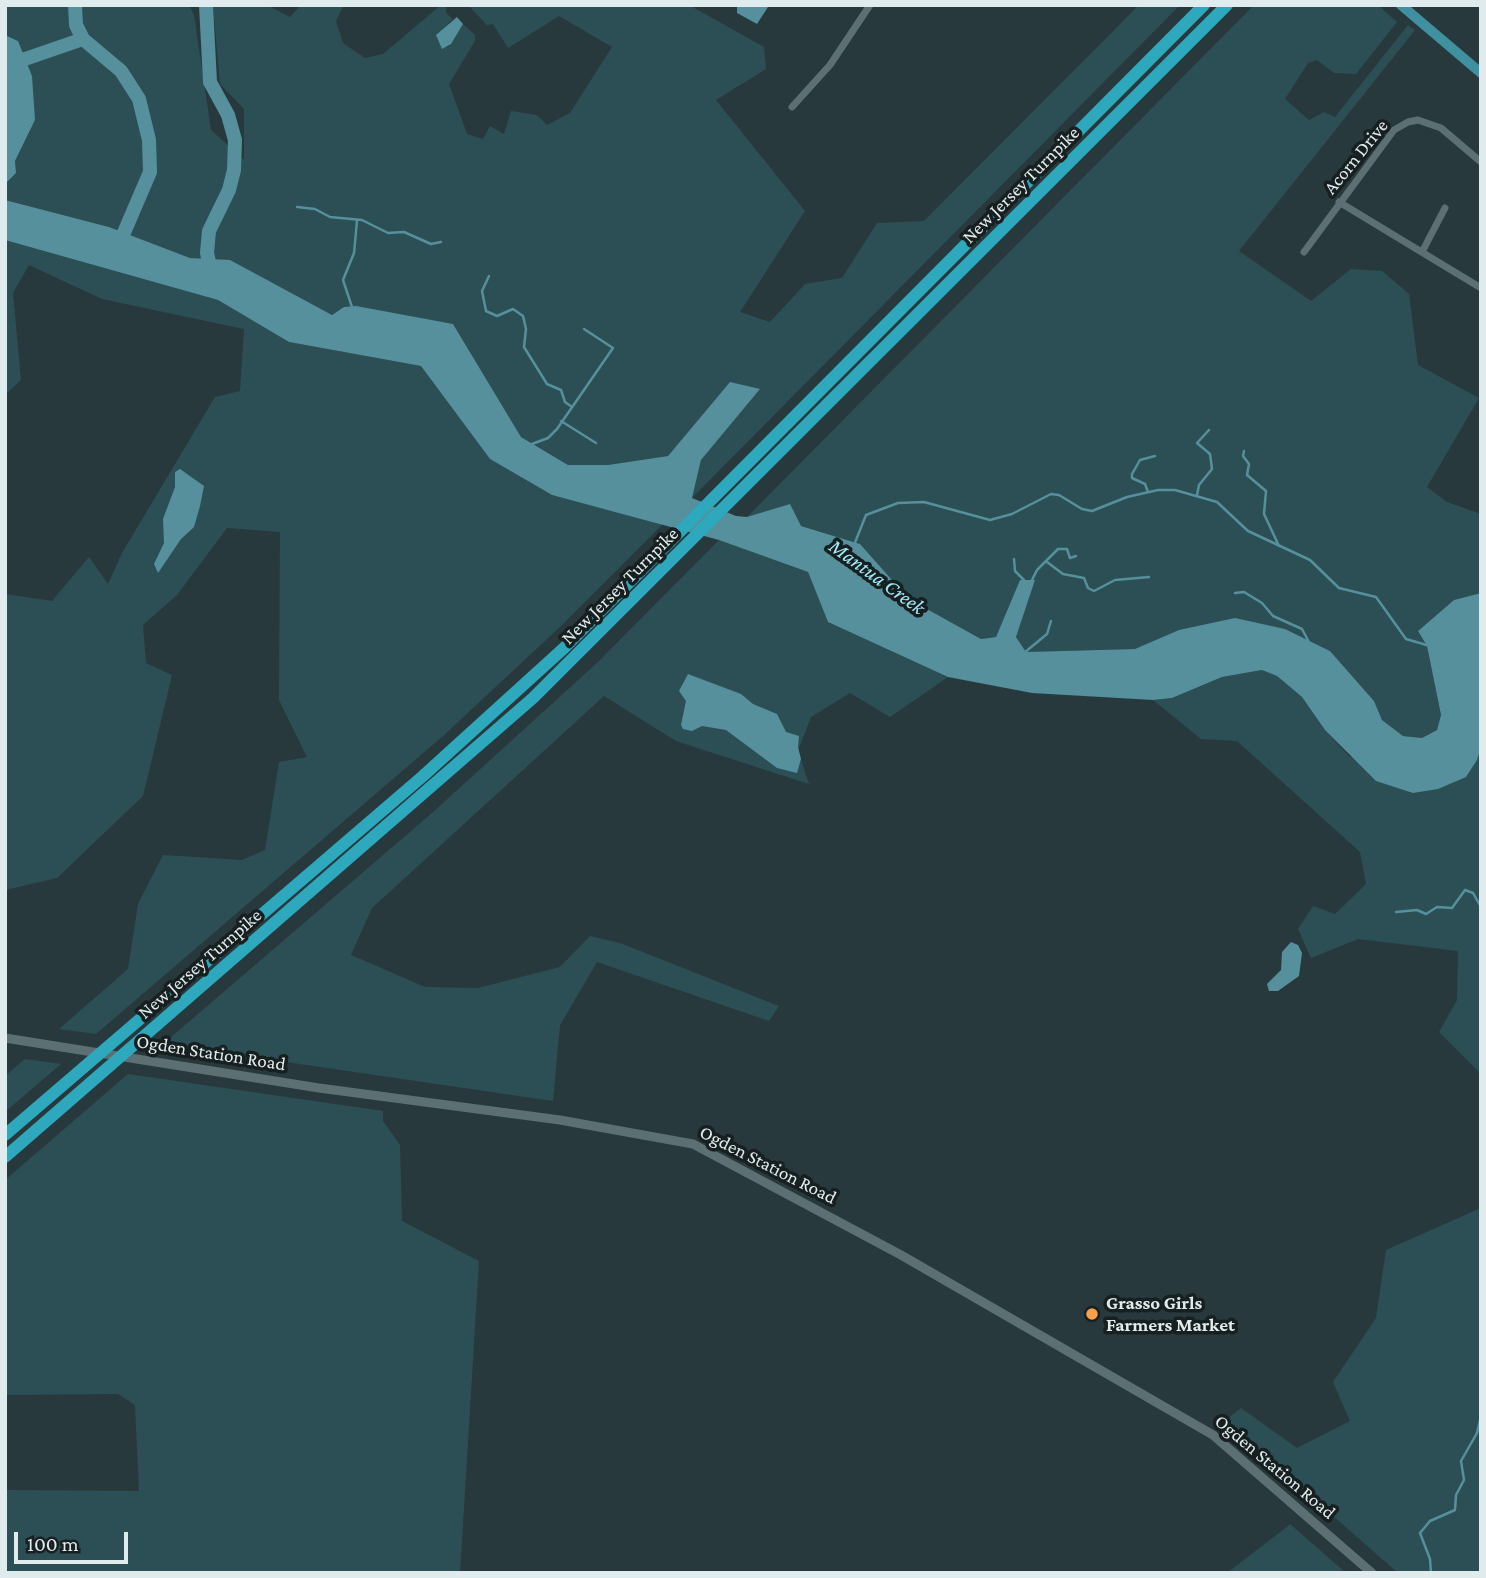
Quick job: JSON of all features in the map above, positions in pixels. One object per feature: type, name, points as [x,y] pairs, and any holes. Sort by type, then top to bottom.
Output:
[{"type":"highway","name":"New Jersey Turnpike","points":[[5,1135],[474,730],[672,541],[1204,5]]},
{"type":"highway","name":"New Jersey Turnpike","points":[[5,1157],[484,743],[732,503],[1227,5]]},
{"type":"main road","points":[[1401,5],[1481,74]]},
{"type":"street","points":[[792,107],[830,65],[870,5]]},
{"type":"street","name":"Acorn Drive","points":[[1304,252],[1394,130],[1408,122],[1418,120],[1441,128],[1481,162]]},
{"type":"street","points":[[1339,202],[1481,288]]},
{"type":"street","points":[[1422,252],[1445,208]]},
{"type":"street","name":"Ogden Station Road","points":[[5,1038],[150,1062],[560,1120],[693,1144],[901,1255],[1213,1435],[1372,1573]]},
{"type":"shaded area","points":[[5,5],[189,5],[194,15],[211,130],[244,160],[244,109],[220,84],[213,5],[267,5],[290,17],[301,5],[344,5],[336,21],[343,43],[365,58],[383,54],[441,5],[446,5],[446,13],[453,19],[440,32],[448,47],[463,24],[475,35],[475,41],[449,84],[467,134],[483,139],[490,126],[504,134],[511,111],[537,115],[547,125],[570,113],[612,47],[559,16],[508,48],[493,24],[487,25],[468,5],[689,5],[764,47],[766,69],[716,100],[805,211],[740,312],[770,322],[805,284],[842,278],[877,223],[924,221],[1139,5],[1180,5],[692,498],[701,460],[759,390],[730,383],[668,456],[608,465],[568,465],[521,437],[453,324],[344,307],[332,315],[230,261],[190,258],[109,227],[5,200],[5,184],[16,173],[15,161],[35,120],[18,41],[5,35]]},
{"type":"shaded area","points":[[1254,5],[1378,5],[1397,22],[1356,74],[1334,73],[1317,60],[1308,63],[1285,99],[1309,120],[1324,112],[1335,117],[1408,25],[1415,30],[1239,251],[1311,301],[1351,269],[1382,271],[1409,294],[1418,365],[1479,398],[1427,487],[1447,502],[1481,514],[1481,593],[1454,600],[1418,631],[1427,646],[1441,715],[1437,730],[1422,738],[1403,736],[1382,720],[1374,701],[1330,651],[1285,629],[1261,625],[1154,642],[1136,649],[1026,652],[1016,637],[1035,580],[1020,580],[996,637],[981,639],[909,599],[860,544],[801,526],[747,517]]},
{"type":"shaded area","points":[[5,240],[218,300],[289,342],[421,366],[490,459],[552,495],[663,524],[562,625],[443,736],[96,1034],[59,1029],[128,969],[138,904],[163,855],[242,860],[265,850],[279,762],[307,757],[279,700],[280,532],[227,528],[177,595],[143,625],[146,663],[172,675],[143,796],[57,878],[5,890],[5,594],[52,601],[89,557],[108,584],[122,553],[215,397],[240,391],[244,329],[102,299],[29,265],[13,293],[21,380],[5,395]]},
{"type":"shaded area","points":[[719,540],[808,572],[828,622],[948,677],[890,717],[850,693],[811,717],[798,751],[809,784],[676,741],[604,696],[372,908],[351,955],[425,987],[478,988],[560,967],[590,936],[620,943],[779,1006],[769,1021],[597,962],[560,1025],[553,1101],[163,1044],[432,813],[598,662]]},
{"type":"shaded area","points":[[1262,670],[1277,676],[1302,697],[1325,730],[1350,757],[1477,760],[1481,748],[1481,1074],[1439,1032],[1457,1000],[1458,951],[1358,939],[1311,958],[1298,929],[1313,906],[1335,914],[1366,884],[1360,852],[1237,741],[1201,739],[1153,700],[1172,698],[1222,677]]},
{"type":"shaded area","points":[[25,1059],[61,1064],[5,1112],[5,1076]]},
{"type":"shaded area","points":[[128,1074],[383,1111],[383,1121],[400,1145],[402,1221],[479,1261],[460,1573],[5,1573],[5,1490],[139,1491],[135,1405],[118,1394],[5,1395],[5,1180]]},
{"type":"shaded area","points":[[1481,1208],[1481,1573],[1398,1573],[1225,1421],[1241,1408],[1297,1448],[1350,1421],[1333,1382],[1376,1318],[1386,1250]]},
{"type":"shaded area","points":[[1290,1524],[1346,1573],[1227,1573],[1288,1526]]},
{"type":"water","points":[[737,5],[768,7],[757,24],[737,13]]},
{"type":"water","points":[[457,17],[463,24],[451,44],[442,49],[436,35]]},
{"type":"water","points":[[5,35],[18,41],[32,76],[35,120],[15,161],[16,173],[5,184]]},
{"type":"water","points":[[5,200],[109,227],[190,258],[230,260],[332,315],[344,307],[356,306],[453,324],[521,437],[568,465],[608,465],[668,456],[730,382],[760,389],[701,460],[692,498],[736,516],[747,517],[790,504],[801,526],[860,544],[909,599],[981,639],[996,637],[1020,580],[1035,580],[1016,637],[1026,652],[1135,649],[1179,630],[1235,618],[1285,629],[1330,651],[1374,701],[1382,720],[1403,736],[1422,738],[1437,730],[1441,715],[1427,646],[1418,631],[1454,600],[1481,593],[1481,748],[1477,760],[1466,777],[1438,789],[1413,793],[1376,781],[1325,730],[1302,697],[1277,676],[1262,670],[1222,677],[1172,698],[1153,700],[1032,693],[948,677],[828,622],[808,572],[719,540],[552,495],[490,459],[421,366],[289,342],[218,300],[5,240]]},
{"type":"water","points":[[180,469],[204,486],[200,506],[194,527],[181,539],[158,573],[154,564],[164,543],[163,519],[175,487],[175,472]]},
{"type":"water","points":[[688,674],[741,694],[753,704],[777,714],[786,732],[799,736],[801,759],[797,773],[777,768],[726,730],[702,726],[692,731],[683,729],[681,725],[686,701],[679,691]]},
{"type":"water","points":[[1291,942],[1298,945],[1302,953],[1299,976],[1278,991],[1269,991],[1267,984],[1281,970],[1282,952]]},
{"type":"waterway","name":"Mantua Creek","points":[[75,5],[76,25],[83,39],[121,71],[139,99],[149,140],[150,172],[117,249]]},
{"type":"waterway","name":"Mantua Creek","points":[[206,5],[210,82],[228,115],[235,140],[234,170],[229,190],[209,231],[207,253],[212,275]]},
{"type":"waterway","points":[[7,61],[25,59],[83,39]]},
{"type":"waterway","points":[[297,207],[315,209],[330,217],[362,220],[388,233],[404,232],[431,244],[441,242]]},
{"type":"waterway","points":[[352,307],[343,280],[354,253],[357,221]]},
{"type":"waterway","points":[[489,276],[482,291],[486,311],[497,316],[513,309],[523,316],[526,329],[524,347],[547,384],[561,390],[565,402],[572,407]]},
{"type":"waterway","points":[[532,444],[548,438],[557,429],[613,348],[584,329]]},
{"type":"waterway","points":[[561,421],[596,443]]},
{"type":"waterway","points":[[1197,495],[1199,485],[1212,469],[1210,454],[1197,443],[1209,430]]},
{"type":"waterway","points":[[1244,451],[1243,456],[1249,464],[1247,475],[1266,491],[1264,514],[1279,546]]},
{"type":"waterway","points":[[1148,492],[1145,484],[1132,478],[1132,474],[1140,460],[1155,456]]},
{"type":"waterway","points":[[854,545],[866,515],[898,503],[924,502],[990,520],[1012,514],[1051,494],[1059,495],[1082,509],[1092,511],[1127,497],[1158,490],[1175,490],[1217,502],[1248,531],[1310,560],[1339,588],[1376,597],[1406,639],[1430,646]]},
{"type":"waterway","points":[[1031,582],[1037,570],[1058,549],[1067,549],[1070,558],[1076,556]]},
{"type":"waterway","points":[[1014,559],[1015,571],[1024,580]]},
{"type":"waterway","points":[[1047,562],[1063,574],[1084,578],[1088,588],[1094,591],[1115,580],[1149,577]]},
{"type":"waterway","points":[[1235,593],[1244,592],[1262,603],[1273,616],[1302,629],[1310,644]]},
{"type":"waterway","points":[[1024,653],[1047,634],[1051,621]]},
{"type":"waterway","points":[[1396,912],[1417,910],[1426,914],[1437,907],[1452,908],[1465,890],[1473,893],[1481,907]]},
{"type":"waterway","points":[[1431,1573],[1430,1559],[1420,1533],[1430,1521],[1455,1510],[1456,1495],[1464,1480],[1461,1461],[1477,1433],[1481,1416]]},
{"type":"place","name":"Grasso Girls Farmers Market","points":[[1092,1314]]}]
